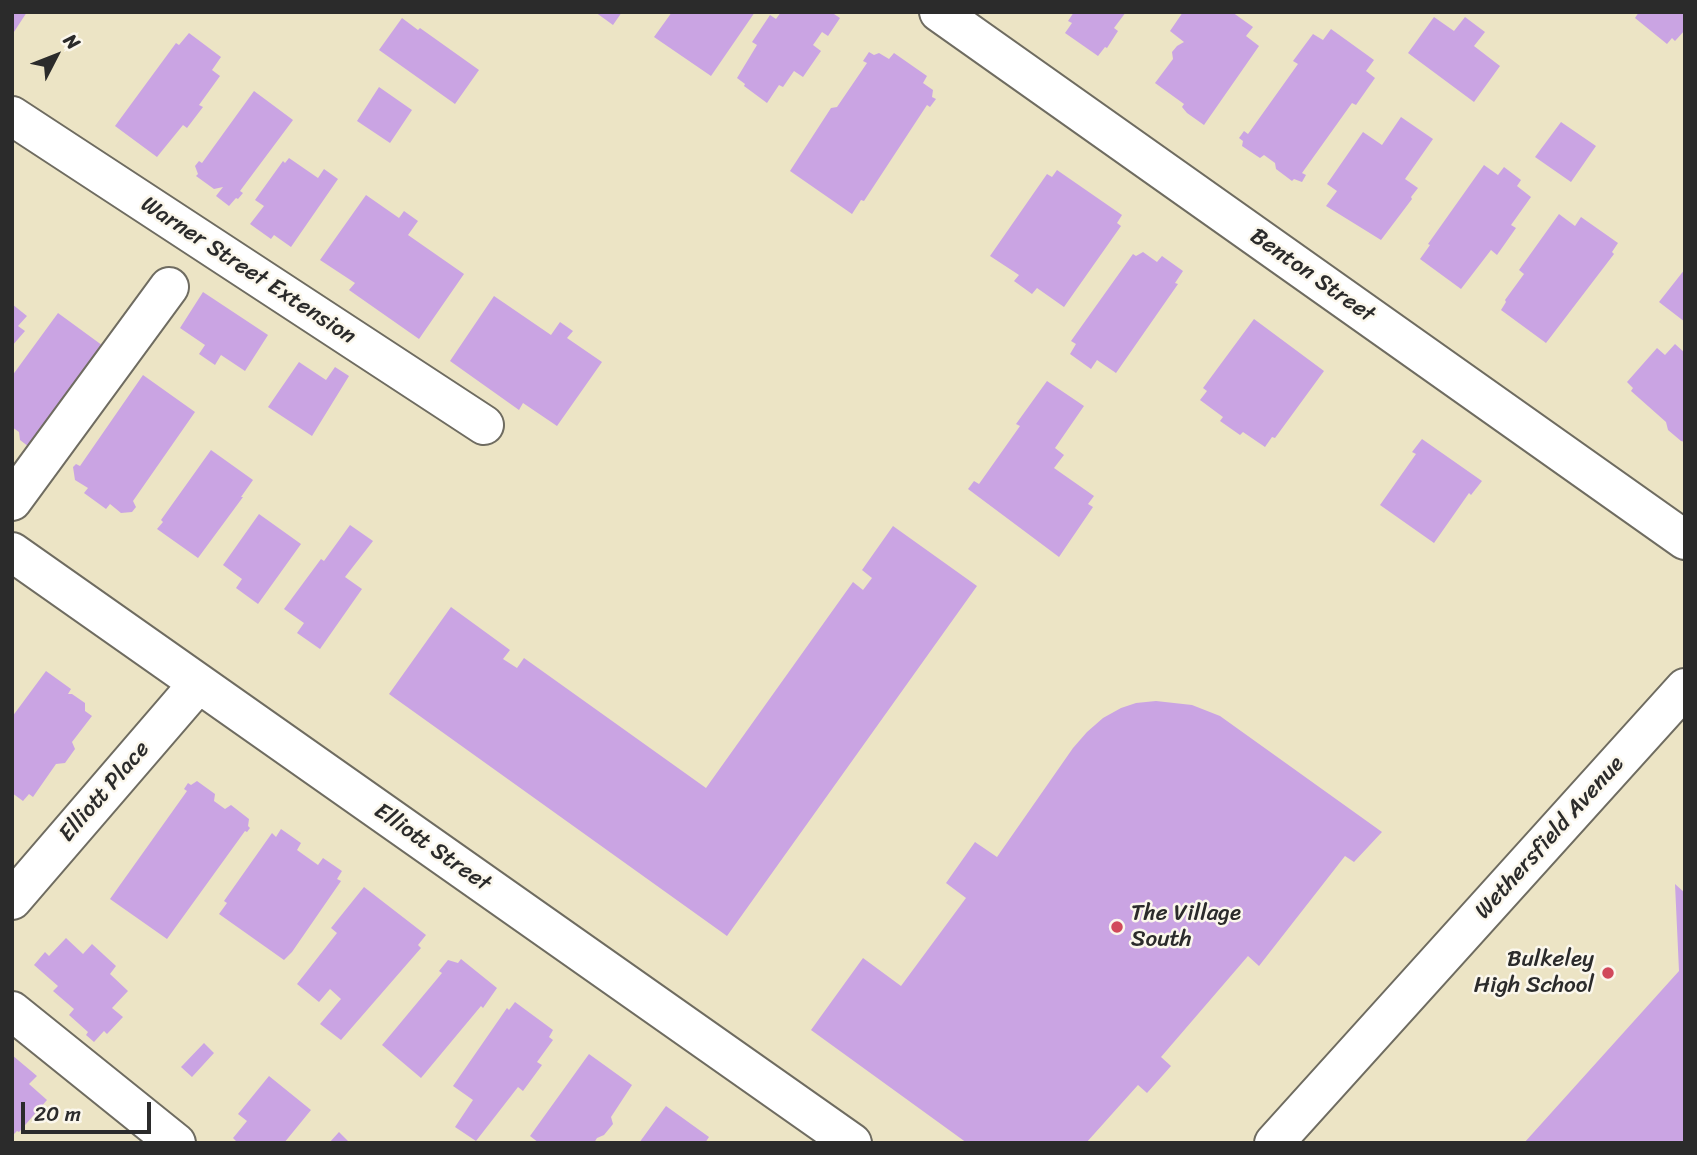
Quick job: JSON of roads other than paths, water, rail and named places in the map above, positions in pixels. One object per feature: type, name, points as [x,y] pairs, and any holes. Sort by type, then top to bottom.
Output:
[{"type":"street","name":"Benton Street","points":[[939,12],[1685,540]]},
{"type":"street","name":"Warner Street Extension","points":[[12,116],[484,425]]},
{"type":"street","points":[[12,501],[169,287]]},
{"type":"street","name":"Elliott Street","points":[[12,552],[852,1143]]},
{"type":"street","name":"Elliott Place","points":[[12,900],[198,684]]},
{"type":"street","name":"Wethersfield Avenue","points":[[1274,1143],[1685,688]]},
{"type":"street","points":[[12,1011],[176,1143]]},
{"type":"place","name":"The Village South","points":[[1117,927]]},
{"type":"place","name":"Bulkeley High School","points":[[1608,973]]}]
